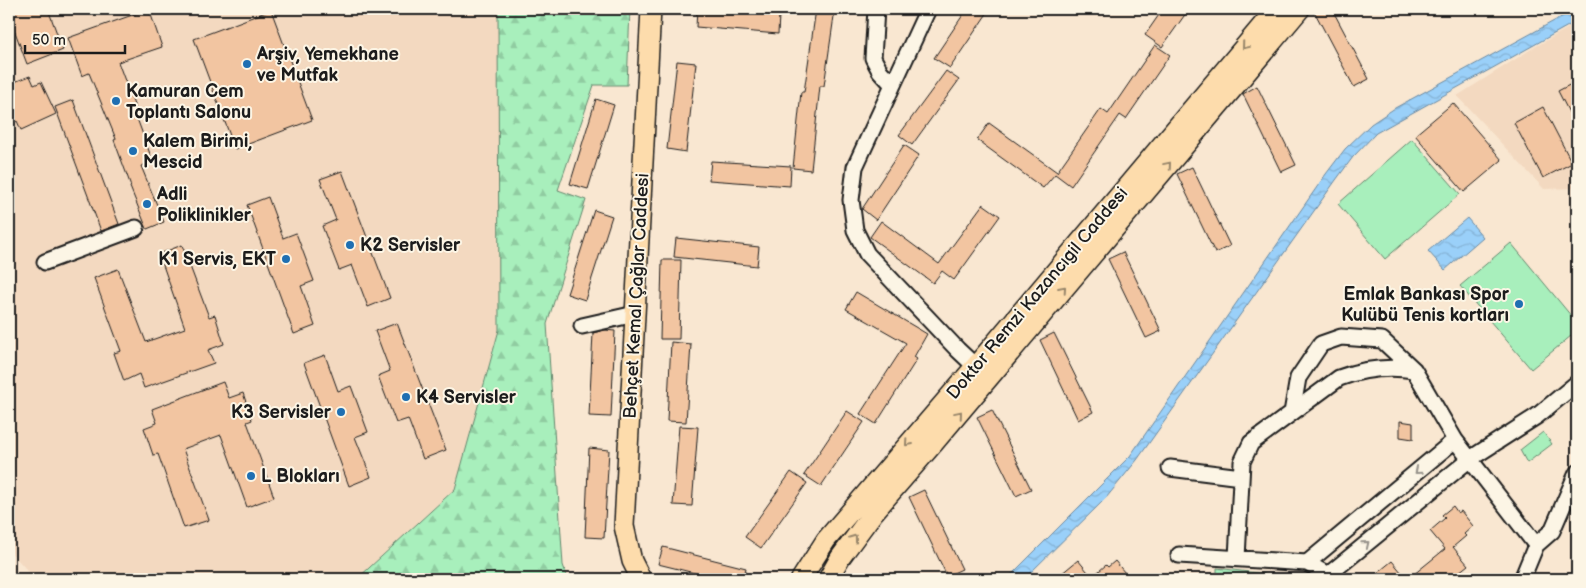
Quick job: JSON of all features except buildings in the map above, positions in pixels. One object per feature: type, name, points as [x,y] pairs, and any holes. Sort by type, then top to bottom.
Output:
[{"type":"main road","name":"Behçet Kemal Çağlar Caddesi","points":[[641,579],[632,561],[624,526],[651,9]]},
{"type":"main road","name":"Doktor Remzi Kazancıgil Caddesi","points":[[801,579],[826,540],[1276,9]]},
{"type":"main road","name":"Doktor Remzi Kazancıgil Caddesi","points":[[828,579],[840,558],[874,512],[1300,9]]},
{"type":"street","points":[[876,9],[873,58],[880,71],[893,85]]},
{"type":"street","points":[[928,9],[855,167],[851,200],[855,230],[867,254],[975,366]]},
{"type":"street","points":[[46,262],[136,228]]},
{"type":"street","points":[[582,326],[635,314]]},
{"type":"street","points":[[1292,413],[1298,378],[1321,344],[1341,336],[1382,340],[1414,370],[1455,440],[1536,545]]},
{"type":"street","points":[[1237,558],[1242,462],[1251,443],[1339,378],[1356,372],[1396,367],[1414,370]]},
{"type":"street","points":[[1178,555],[1307,563],[1329,577],[1470,459],[1537,416],[1577,383]]},
{"type":"street","points":[[1307,563],[1455,440]]},
{"type":"street","points":[[1170,468],[1241,477]]},
{"type":"street","points":[[1522,579],[1536,545],[1552,531],[1577,473]]},
{"type":"shaded area","points":[[9,9],[498,9],[499,330],[455,489],[357,579],[35,579],[9,550]]},
{"type":"shaded area","points":[[1577,23],[1577,188],[1544,189],[1457,96],[1533,48]]},
{"type":"green space","points":[[498,9],[630,9],[627,85],[594,85],[558,190],[586,200],[547,324],[563,565],[568,579],[357,579],[455,489],[499,330]]},
{"type":"green space","points":[[1412,139],[1460,194],[1385,259],[1338,204]]},
{"type":"green space","name":"Emlak Bankası Spor Kulübü Tenis kortları","points":[[1511,243],[1577,323],[1577,331],[1531,369],[1460,286]]},
{"type":"green space","points":[[1543,432],[1552,444],[1527,463],[1520,450]]},
{"type":"green space","points":[[1217,568],[1265,574],[1264,579],[1217,579]]},
{"type":"water","points":[[1576,9],[1577,21],[1376,133],[1353,157],[1137,460],[1106,498],[1024,579],[1007,579],[1130,456],[1345,149],[1371,124],[1395,108]]},
{"type":"water","points":[[1467,218],[1483,237],[1445,270],[1428,251]]},
{"type":"place","name":"Arşiv, Yemekhane ve Mutfak","points":[[247,64]]},
{"type":"place","name":"Kamuran Cem Toplantı Salonu","points":[[116,101]]},
{"type":"place","name":"Kalem Birimi, Mescid","points":[[133,151]]},
{"type":"place","name":"Adli Poliklinikler","points":[[147,204]]},
{"type":"place","name":"K2 Servisler","points":[[350,245]]},
{"type":"place","name":"K1 Servis, EKT","points":[[286,259]]},
{"type":"place","name":"Emlak Bankası Spor Kulübü Tenis kortları","points":[[1519,304]]},
{"type":"place","name":"K4 Servisler","points":[[406,397]]},
{"type":"place","name":"K3 Servisler","points":[[341,412]]},
{"type":"place","name":"L Blokları","points":[[251,476]]}]
